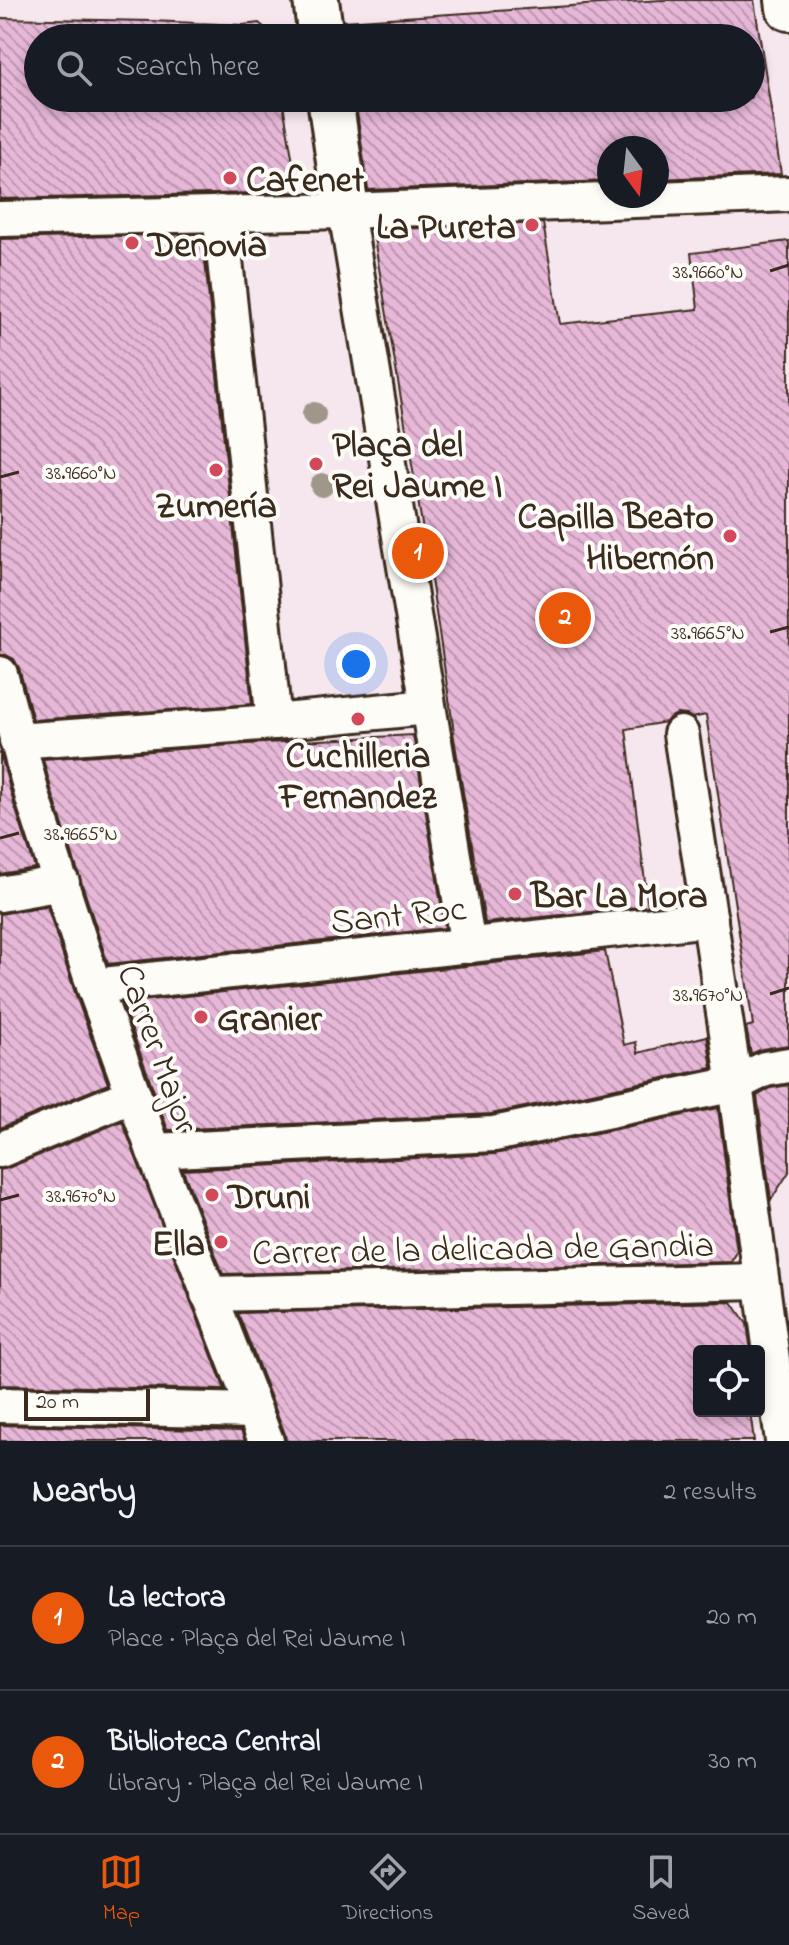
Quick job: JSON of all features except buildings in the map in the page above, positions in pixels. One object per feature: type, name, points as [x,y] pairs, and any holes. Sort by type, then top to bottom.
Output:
[{"type":"street","points":[[316,0],[319,24]]},
{"type":"street","points":[[788,0],[789,8]]},
{"type":"street","points":[[332,112],[468,946]]},
{"type":"street","points":[[0,219],[346,211],[789,194]]},
{"type":"street","points":[[220,213],[274,722]]},
{"type":"street","name":"Carrer Major","points":[[0,674],[33,798],[94,986],[260,1426]]},
{"type":"street","points":[[17,741],[428,707]]},
{"type":"street","points":[[681,734],[735,1084],[783,1441]]},
{"type":"street","points":[[0,894],[62,883]]},
{"type":"street","name":"Sant Roc","points":[[94,986],[710,919]]},
{"type":"street","points":[[154,1151],[494,1134],[735,1084],[765,1069],[789,1065]]},
{"type":"street","points":[[0,1150],[133,1095]]},
{"type":"street","name":"Carrer de la delicada de Gandia","points":[[208,1294],[760,1281]]},
{"type":"street","points":[[0,1405],[260,1426]]},
{"type":"place","name":"Cafenet","points":[[230,178]]},
{"type":"place","name":"La Pureta","points":[[532,225]]},
{"type":"place","name":"Denovia","points":[[132,243]]},
{"type":"place","name":"Plaça del Rei Jaume I","points":[[316,464]]},
{"type":"place","name":"Zumería","points":[[216,470]]},
{"type":"place","name":"Capilla Beato Hibernón","points":[[730,536]]},
{"type":"place","name":"La lectora","points":[[418,553]]},
{"type":"place","name":"Biblioteca Central","points":[[565,618]]},
{"type":"place","name":"Cuchilleria Fernandez","points":[[358,719]]},
{"type":"place","name":"Bar La Mora","points":[[515,894]]},
{"type":"place","name":"Granier","points":[[201,1017]]},
{"type":"place","name":"Druni","points":[[212,1195]]},
{"type":"place","name":"Ella","points":[[221,1242]]}]
